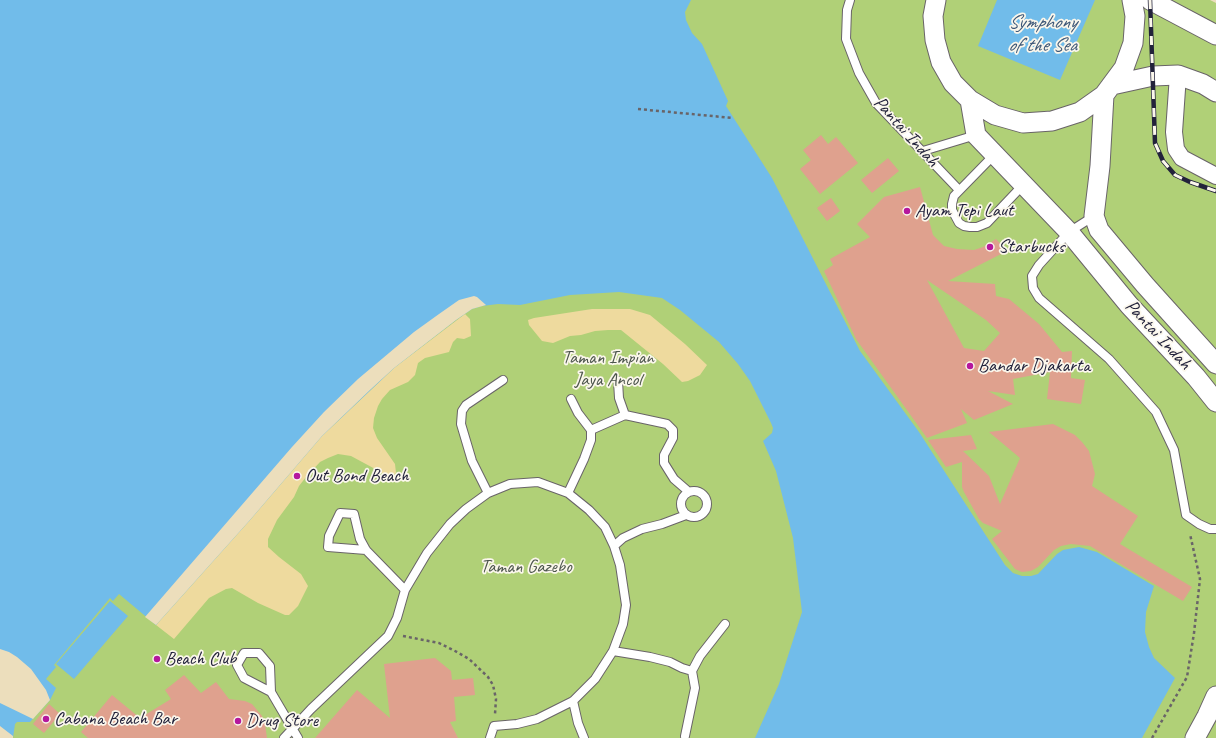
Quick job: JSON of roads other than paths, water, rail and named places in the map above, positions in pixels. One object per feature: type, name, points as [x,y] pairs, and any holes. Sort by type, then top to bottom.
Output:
[{"type":"street","points":[[936,0],[933,16],[934,40],[941,62],[953,83],[970,100],[995,115],[1023,123],[1052,121],[1080,112],[1108,90],[1124,68],[1133,43],[1135,16],[1132,0]]},
{"type":"street","points":[[1150,0],[1216,35]]},
{"type":"street","points":[[1108,90],[1153,76],[1178,75],[1203,84],[1216,92]]},
{"type":"street","points":[[1178,75],[1174,132],[1176,149],[1182,158],[1216,176]]},
{"type":"street","points":[[1094,216],[1108,90]]},
{"type":"street","points":[[970,100],[976,135]]},
{"type":"street","name":"Pantai Indah","points":[[976,135],[1069,232],[1129,305],[1216,402]]},
{"type":"street","name":"Pantai Indah","points":[[1094,216],[1099,230],[1145,285],[1216,364]]},
{"type":"street","points":[[1195,738],[1216,696]]},
{"type":"lane","name":"Pantai Indah","points":[[850,0],[847,10],[846,39],[859,73],[876,103],[959,190]]},
{"type":"lane","points":[[923,151],[976,135]]},
{"type":"lane","points":[[994,155],[954,196],[952,210],[959,223],[970,227],[978,227],[987,223],[1023,185]]},
{"type":"lane","points":[[1094,216],[1069,232],[1039,265],[1032,276],[1033,288],[1039,298],[1109,359],[1156,412],[1174,450],[1186,515],[1199,524],[1210,529],[1216,529]]},
{"type":"lane","points":[[488,493],[472,461],[462,424],[462,411],[466,404],[503,380]]},
{"type":"lane","points":[[618,381],[619,398],[625,415]]},
{"type":"lane","points":[[568,493],[591,440],[591,430],[578,413],[571,399]]},
{"type":"lane","points":[[591,430],[625,415],[667,424],[673,430],[673,438],[664,455],[664,463],[674,479],[689,492]]},
{"type":"lane","points":[[284,738],[391,632],[397,618],[405,590],[419,565],[443,531],[466,509],[488,493],[510,484],[538,482],[568,493],[589,510],[605,527],[614,546],[620,565],[626,605],[624,624],[613,651],[595,679],[573,701],[537,719],[517,724],[494,726],[490,738]]},
{"type":"lane","points":[[614,546],[624,538],[642,530],[686,515],[698,517],[703,514],[707,505],[704,495],[700,492],[689,492],[684,496],[680,503],[682,510],[686,515]]},
{"type":"lane","points":[[366,550],[328,547],[329,536],[340,513],[354,514],[360,539],[366,550],[405,590]]},
{"type":"lane","points":[[685,736],[695,688],[692,671],[700,656],[725,624]]},
{"type":"lane","points":[[613,651],[670,662],[692,671]]},
{"type":"lane","points":[[271,692],[244,678],[236,665],[244,653],[259,653],[270,666],[271,692],[298,738]]},
{"type":"lane","points":[[573,701],[578,723],[584,738]]},
{"type":"water","points":[[0,0],[691,0],[685,12],[686,20],[692,33],[702,44],[728,101],[726,106],[772,178],[860,351],[919,432],[1005,565],[1013,573],[1022,576],[1031,576],[1038,574],[1057,554],[1063,550],[1079,547],[1097,552],[1154,586],[1146,612],[1145,632],[1154,658],[1175,678],[1142,738],[755,738],[779,684],[802,612],[793,538],[776,471],[763,441],[772,433],[773,428],[750,381],[719,342],[680,310],[662,298],[619,292],[570,295],[520,305],[498,304],[482,306],[472,309],[456,320],[394,368],[322,436],[250,520],[156,625],[119,594],[113,601],[110,598],[54,665],[56,667],[46,679],[56,688],[50,700],[30,722],[17,722],[15,724],[13,738],[0,738]]},
{"type":"water","name":"Symphony of the Sea","points":[[997,0],[1095,0],[1060,80],[978,46]]},
{"type":"water","points":[[110,601],[128,616],[74,679],[56,664]]},
{"type":"railway","points":[[1150,0],[1155,143],[1163,161],[1175,175],[1216,191]]},
{"type":"place","name":"Ayam Tepi Laut","points":[[907,211]]},
{"type":"place","name":"Starbucks","points":[[990,247]]},
{"type":"place","name":"Bandar Djakarta","points":[[970,366]]},
{"type":"place","name":"Out Bond Beach","points":[[297,476]]},
{"type":"place","name":"Beach Club","points":[[157,659]]},
{"type":"place","name":"Cabana Beach Bar","points":[[46,719]]},
{"type":"place","name":"Drug Store","points":[[238,721]]},
{"type":"park label","name":"Taman Impian Jaya Ancol","points":[[608,369]]},
{"type":"park label","name":"Taman Gazebo","points":[[526,567]]}]
